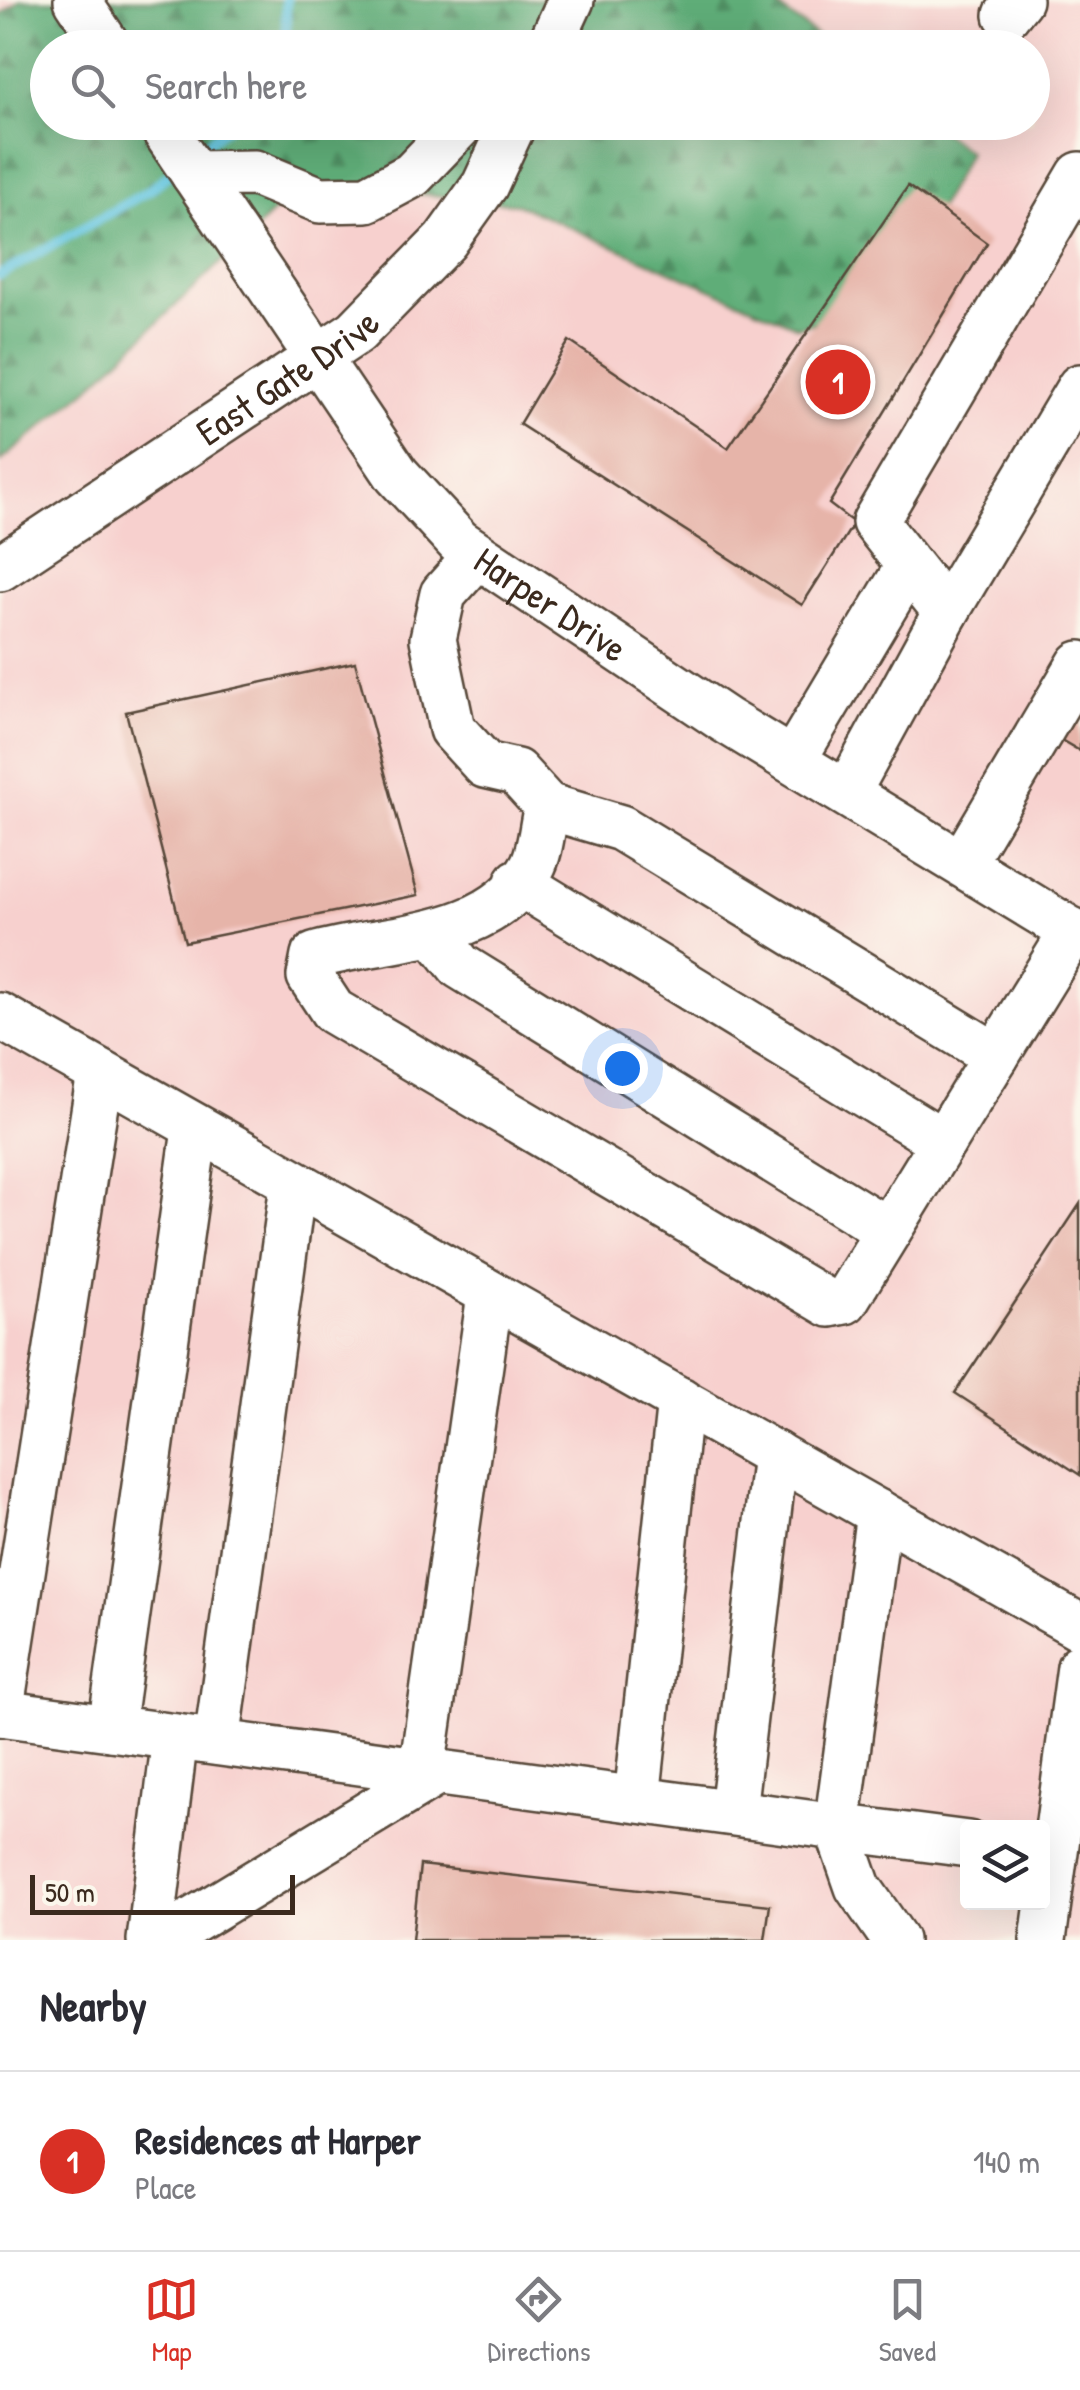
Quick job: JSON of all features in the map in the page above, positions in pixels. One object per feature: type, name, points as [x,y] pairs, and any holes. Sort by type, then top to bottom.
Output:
[{"type":"street","points":[[77,0],[97,30]]},
{"type":"street","points":[[557,30],[571,0]]},
{"type":"street","name":"Harper Drive","points":[[171,140],[397,475],[476,557],[793,760],[1076,934]]},
{"type":"street","points":[[194,174],[255,173],[320,200],[367,200],[412,175],[446,140]]},
{"type":"street","name":"East Gate Drive","points":[[0,568],[368,321],[445,241],[485,185],[506,140]]},
{"type":"street","points":[[946,612],[875,522],[1080,175]]},
{"type":"street","points":[[846,793],[946,612],[1080,386]]},
{"type":"street","points":[[476,557],[443,594],[433,639],[452,729],[486,764],[516,772],[546,806],[620,828],[996,1056]]},
{"type":"street","points":[[793,760],[908,567]]},
{"type":"street","points":[[962,863],[1080,664]]},
{"type":"street","points":[[546,806],[532,867],[497,905],[434,933],[314,956],[310,976],[333,1011],[830,1304],[845,1300],[1076,934]]},
{"type":"street","points":[[518,882],[942,1142]]},
{"type":"street","points":[[434,933],[460,966],[888,1230]]},
{"type":"street","points":[[0,1016],[195,1130],[1080,1627]]},
{"type":"street","points":[[100,1073],[0,1713],[960,1843]]},
{"type":"street","points":[[112,1728],[195,1130]]},
{"type":"street","points":[[150,1940],[196,1740],[293,1185]]},
{"type":"street","points":[[430,1771],[490,1295]]},
{"type":"street","points":[[637,1799],[680,1400]]},
{"type":"street","points":[[733,1811],[775,1454]]},
{"type":"street","points":[[879,1513],[838,1827],[858,1887],[895,1940]]},
{"type":"street","points":[[1050,1842],[1080,1667]]},
{"type":"street","points":[[161,1940],[430,1771]]},
{"type":"street","points":[[1043,1940],[1045,1910]]},
{"type":"shaded area","points":[[0,0],[1080,0],[1080,1940],[0,1940]]},
{"type":"green space","points":[[20,0],[769,0],[809,30],[30,30],[30,140],[953,140],[969,152],[886,305],[798,327],[517,204],[305,182],[89,388],[0,462],[0,15]]},
{"type":"building","points":[[908,186],[987,243],[829,504],[854,523],[802,605],[519,424],[569,341],[728,448]]},
{"type":"building","points":[[355,662],[418,895],[185,942],[126,712]]},
{"type":"building","points":[[1080,698],[1080,751],[1056,737]]},
{"type":"building","points":[[1080,1204],[1080,1475],[955,1393]]},
{"type":"building","points":[[420,1865],[770,1905],[765,1940],[412,1940]]},
{"type":"waterway","points":[[286,0],[286,30]]},
{"type":"waterway","points":[[195,153],[211,140]]},
{"type":"waterway","points":[[0,275],[148,191],[178,167]]},
{"type":"place","name":"Residences at Harper","points":[[838,382]]}]
